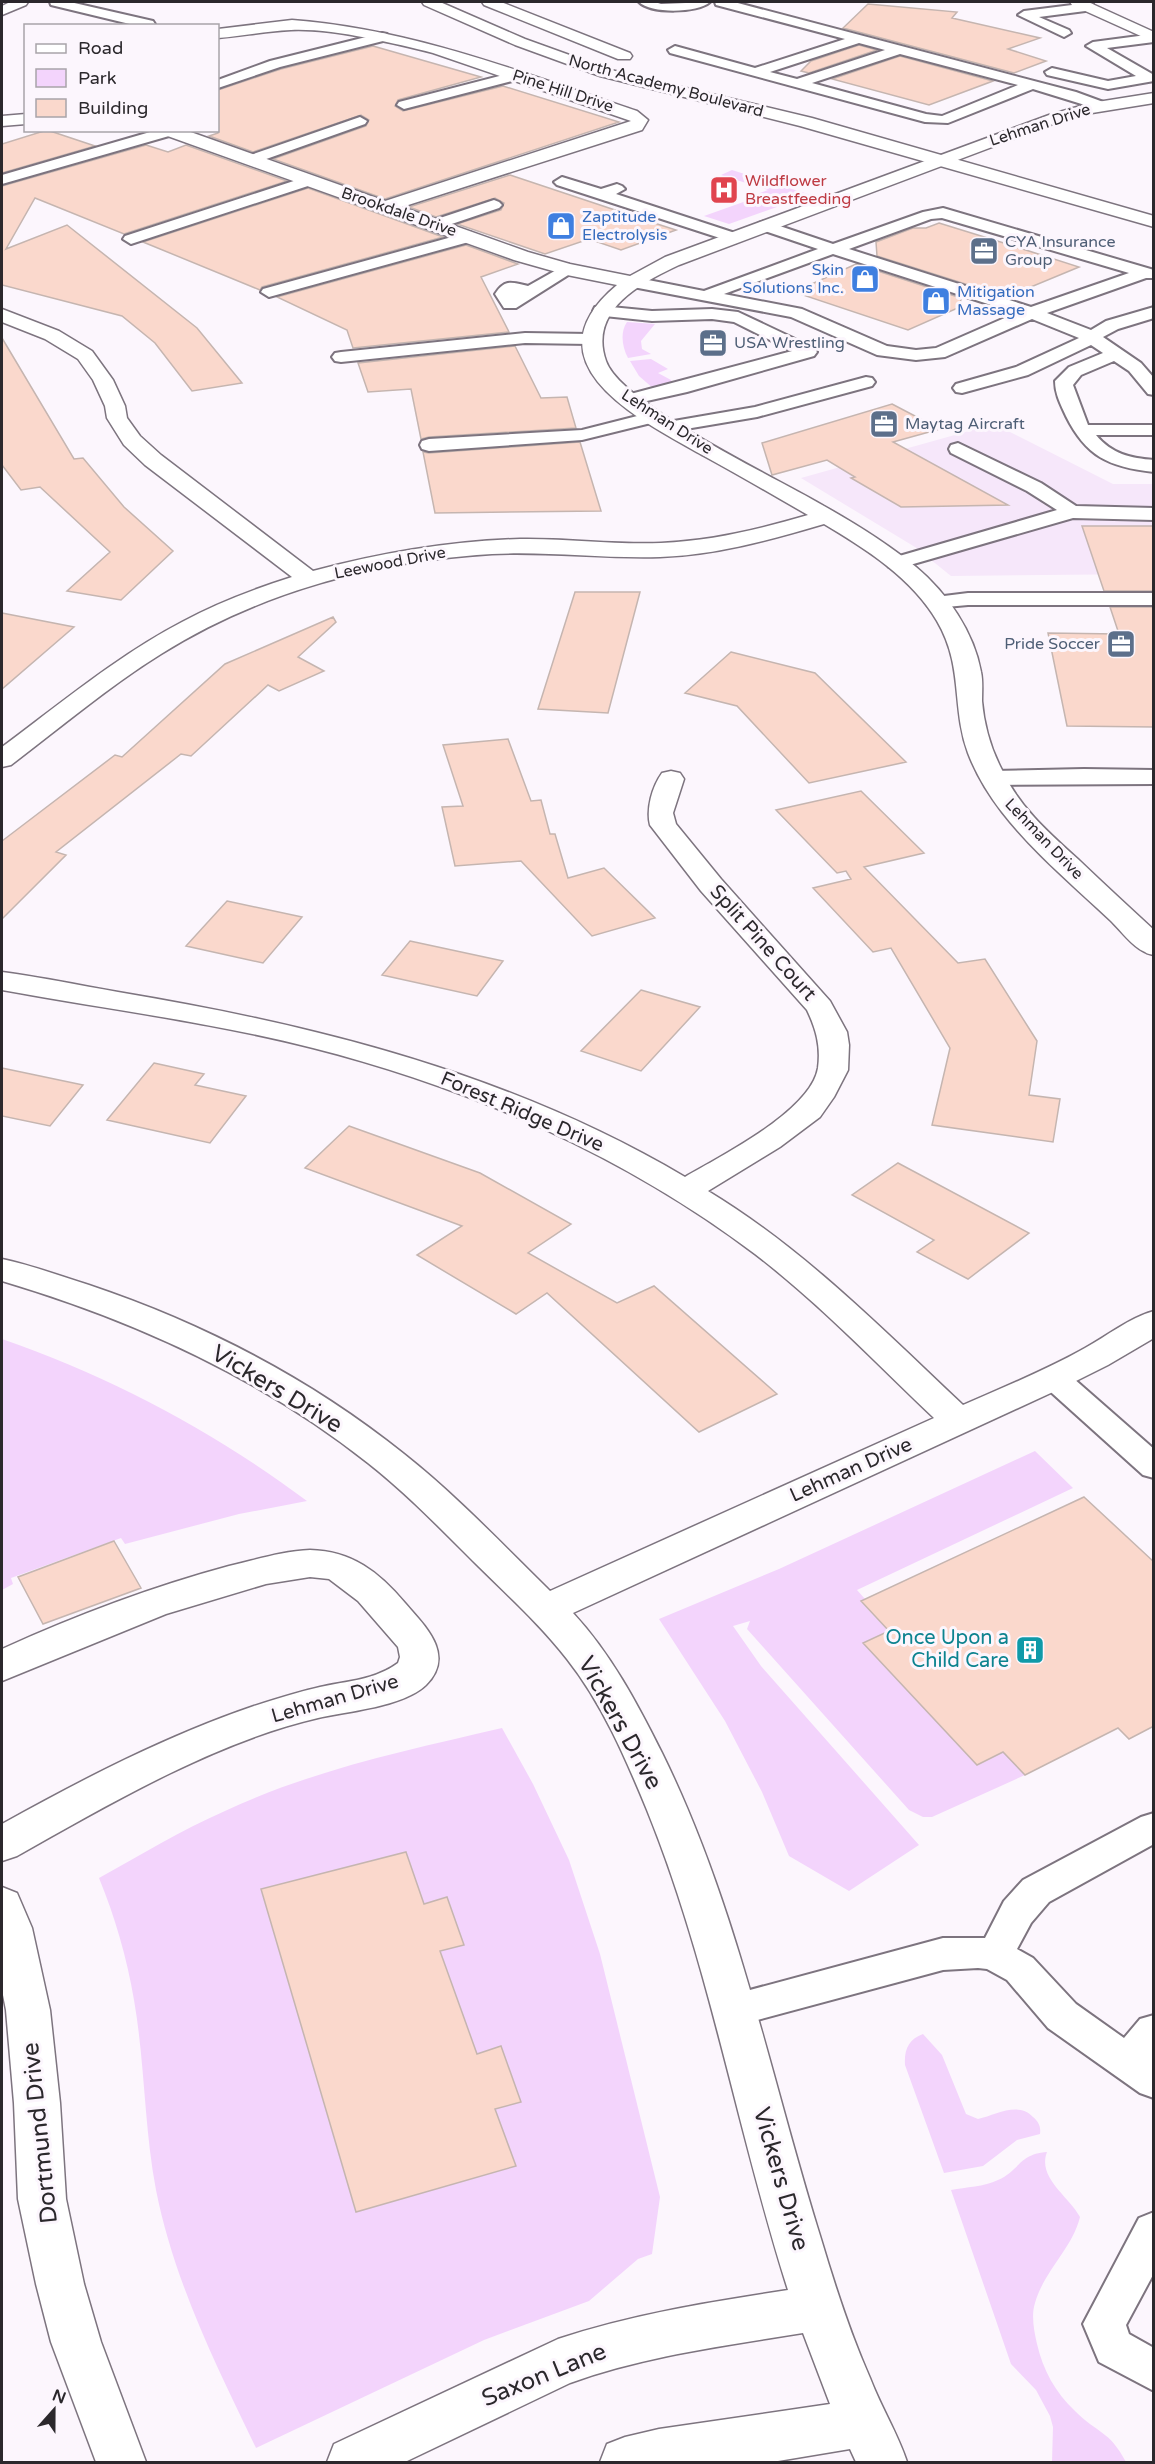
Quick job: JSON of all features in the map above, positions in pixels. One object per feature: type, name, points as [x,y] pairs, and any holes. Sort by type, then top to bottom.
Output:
[{"type":"main road","points":[[2,11],[21,2]]},
{"type":"main road","name":"North Academy Boulevard","points":[[429,2],[520,42],[606,73],[806,122],[1154,222]]},
{"type":"main road","name":"North Academy Boulevard","points":[[489,2],[587,43],[644,63]]},
{"type":"main road","points":[[1083,4],[1134,29],[1153,34]]},
{"type":"main road","name":"Pine Hill Drive","points":[[219,34],[325,19],[382,38],[438,50],[639,118],[640,122],[630,128],[385,207]]},
{"type":"main road","name":"North Academy Boulevard","points":[[665,70],[806,122]]},
{"type":"main road","name":"Lehman Drive","points":[[1148,935],[1038,837],[1005,799],[978,744],[974,728],[969,675],[963,649],[935,602],[920,583],[896,563],[825,517],[660,422],[629,400],[599,370],[592,355],[590,339],[592,325],[613,298],[633,282],[672,261],[1055,118],[1101,106],[1154,98]]},
{"type":"main road","points":[[2,121],[24,120]]},
{"type":"main road","name":"Brookdale Drive","points":[[173,132],[434,225],[567,269],[633,282]]},
{"type":"main road","points":[[2,315],[52,335],[85,355],[103,380],[115,406],[117,418],[132,440],[153,460],[309,579]]},
{"type":"main road","name":"Leewood Drive","points":[[2,759],[152,649],[220,612],[309,579],[422,555],[481,548],[526,546],[672,550],[713,546],[750,539],[825,517]]},
{"type":"main road","name":"Split Pine Court","points":[[670,779],[660,813],[663,825],[711,885],[820,1007],[832,1032],[835,1057],[833,1070],[826,1084],[809,1110],[797,1121],[684,1192]]},
{"type":"main road","name":"Forest Ridge Drive","points":[[2,981],[254,1025],[393,1061],[488,1094],[538,1115],[585,1137],[684,1192],[766,1246],[816,1287],[958,1421]]},
{"type":"main road","name":"Vickers Drive","points":[[2,1270],[67,1289],[162,1325],[284,1388],[346,1429],[403,1472],[544,1610],[588,1658],[631,1735],[681,1843],[735,2010],[774,2160],[819,2308],[872,2443]]},
{"type":"main road","name":"Lehman Drive","points":[[544,1610],[1054,1378],[1096,1357],[1154,1322]]},
{"type":"main road","name":"Lehman Drive","points":[[2,1666],[103,1621],[189,1591],[269,1570],[308,1563],[332,1565],[355,1575],[410,1634],[420,1656],[419,1665],[396,1685],[309,1705],[256,1721],[194,1745],[145,1766],[2,1844]]},
{"type":"main road","name":"Dortmund Drive","points":[[2,1905],[10,1928],[28,2010],[36,2091],[42,2199],[60,2284],[76,2342],[121,2463]]},
{"type":"main road","name":"Saxon Lane","points":[[352,2463],[530,2376],[596,2350],[685,2329],[819,2308]]},
{"type":"main road","points":[[625,2463],[659,2454],[723,2446],[872,2443]]},
{"type":"lane","points":[[56,2],[148,24]]},
{"type":"lane","points":[[645,2],[660,8],[704,2]]},
{"type":"lane","points":[[721,2],[1101,106]]},
{"type":"lane","points":[[1064,33],[1024,15],[1083,4]]},
{"type":"lane","points":[[792,21],[802,8]]},
{"type":"lane","points":[[1037,69],[1108,85],[1149,78],[1093,46],[1153,34]]},
{"type":"lane","points":[[219,84],[275,64],[382,38]]},
{"type":"lane","points":[[755,72],[858,39]]},
{"type":"lane","points":[[675,50],[925,118],[943,120],[1031,85]]},
{"type":"lane","points":[[798,83],[898,51]]},
{"type":"lane","points":[[404,105],[515,76]]},
{"type":"lane","points":[[250,160],[360,121]]},
{"type":"lane","points":[[2,180],[167,132]]},
{"type":"lane","points":[[131,239],[309,181]]},
{"type":"lane","points":[[562,182],[735,238]]},
{"type":"lane","points":[[601,194],[617,189]]},
{"type":"lane","points":[[434,225],[494,205]]},
{"type":"lane","points":[[705,296],[928,215],[943,213],[1149,274]]},
{"type":"lane","points":[[765,226],[1062,323],[1091,337],[1140,371],[1154,390]]},
{"type":"lane","points":[[268,292],[470,237]]},
{"type":"lane","points":[[530,291],[567,269]]},
{"type":"lane","points":[[633,282],[796,313],[879,350],[916,355],[939,353],[1031,313],[1149,274]]},
{"type":"lane","points":[[601,311],[652,316],[712,314],[738,317],[808,352],[694,382],[681,388],[629,400]]},
{"type":"lane","points":[[962,388],[1022,371],[1073,348],[1112,325],[1154,312]]},
{"type":"lane","points":[[341,357],[525,338],[590,339]]},
{"type":"lane","points":[[1115,354],[1075,371],[1064,381],[1068,399],[1082,430],[1100,453],[1123,462],[1154,466]]},
{"type":"lane","points":[[429,445],[582,435],[660,422],[747,414],[866,382]]},
{"type":"lane","points":[[1082,430],[1154,430]]},
{"type":"lane","points":[[958,449],[1034,487],[1072,512]]},
{"type":"lane","points":[[896,563],[1072,512],[1154,514]]},
{"type":"lane","points":[[935,602],[968,599],[1154,599]]},
{"type":"lane","points":[[993,778],[1154,777]]},
{"type":"lane","points":[[1054,1378],[1154,1467]]},
{"type":"lane","points":[[995,1955],[1026,1899],[1036,1891],[1154,1827]]},
{"type":"lane","points":[[735,2010],[943,1954],[978,1952],[995,1955],[1020,1969],[1062,2016],[1140,2072],[1154,2031]]},
{"type":"lane","points":[[1154,2231],[1104,2324],[1114,2348],[1154,2371]]},
{"type":"shaded area","points":[[994,424],[1113,484],[1153,484],[1153,574],[951,576],[915,547],[801,478]]},
{"type":"green space","points":[[732,170],[811,195],[729,224],[704,216],[749,200],[749,197],[768,190],[721,175]]},
{"type":"green space","points":[[627,322],[655,324],[641,341],[642,349],[651,354],[628,358],[623,340],[623,330]]},
{"type":"green space","points":[[651,359],[668,369],[658,373],[671,380],[673,384],[654,389],[639,376],[630,361]]},
{"type":"green space","points":[[2,1339],[83,1370],[160,1408],[235,1452],[307,1501],[239,1514],[125,1544],[121,1538],[11,1578],[13,1584],[2,1590]]},
{"type":"green space","points":[[1035,1451],[1073,1488],[857,1590],[865,1599],[861,1602],[1025,1775],[932,1817],[923,1817],[909,1810],[747,1629],[750,1621],[733,1626],[761,1666],[919,1845],[849,1891],[789,1856],[762,1792],[725,1721],[659,1619],[779,1569]]},
{"type":"green space","points":[[502,1728],[533,1784],[569,1860],[600,1954],[660,2197],[652,2254],[638,2259],[589,2301],[484,2340],[256,2448],[198,2322],[164,2224],[152,2166],[138,2024],[131,1984],[120,1938],[99,1878],[209,1818],[292,1784],[361,1762]]},
{"type":"green space","points":[[923,2034],[942,2055],[966,2114],[978,2119],[1007,2111],[1021,2110],[1037,2121],[1040,2134],[1017,2140],[983,2166],[944,2173],[905,2065],[908,2045]]},
{"type":"green space","points":[[1047,2152],[1046,2170],[1050,2178],[1080,2217],[1071,2239],[1039,2291],[1033,2318],[1037,2344],[1046,2372],[1061,2396],[1114,2444],[1126,2462],[1052,2462],[1053,2427],[1050,2416],[1036,2390],[1011,2364],[951,2190],[993,2182],[1005,2176],[1025,2159]]},
{"type":"building","points":[[868,4],[957,12],[952,18],[1040,38],[1008,49],[1046,61],[1014,73],[843,28]]},
{"type":"building","points":[[859,45],[877,50],[809,73],[801,71],[811,61]]},
{"type":"building","points":[[373,46],[481,77],[398,100],[395,106],[403,111],[503,86],[619,122],[385,199],[273,159],[366,126],[369,120],[361,115],[253,152],[209,136],[219,132],[219,90],[281,69]]},
{"type":"building","points":[[900,56],[993,81],[929,105],[832,79]]},
{"type":"building","points":[[41,132],[53,132],[95,146],[2,173],[2,144]]},
{"type":"building","points":[[146,145],[168,152],[186,145],[287,181],[124,234],[35,198],[6,249],[67,225],[197,328],[242,383],[192,391],[155,343],[122,316],[2,285],[2,186]]},
{"type":"building","points":[[510,175],[676,230],[621,250],[589,239],[545,254],[457,224],[501,210],[504,203],[495,198],[436,217],[409,207]]},
{"type":"building","points":[[308,188],[443,237],[262,287],[260,290],[143,242]]},
{"type":"building","points":[[939,223],[1079,267],[1026,289],[978,288],[877,256],[876,242],[913,228],[926,228]]},
{"type":"building","points":[[466,245],[518,264],[481,277],[509,332],[353,348],[347,330],[277,297]]},
{"type":"building","points":[[856,264],[961,298],[960,307],[908,330],[794,292]]},
{"type":"building","points":[[2,338],[74,459],[83,458],[124,507],[173,551],[121,600],[67,591],[110,552],[40,487],[21,490],[2,465]]},
{"type":"building","points":[[515,346],[541,398],[567,397],[576,428],[421,439],[411,389],[368,392],[358,363]]},
{"type":"building","points":[[892,404],[940,429],[893,442],[1008,505],[901,507],[851,478],[855,477],[827,460],[772,475],[762,443]]},
{"type":"building","points":[[580,442],[601,511],[435,513],[423,452]]},
{"type":"building","points":[[1082,526],[1154,526],[1154,591],[1104,591]]},
{"type":"building","points":[[575,592],[640,592],[608,713],[538,709]]},
{"type":"building","points":[[1110,607],[1154,607],[1154,727],[1067,726],[1048,633],[1119,634]]},
{"type":"building","points":[[2,613],[74,627],[2,689]]},
{"type":"building","points":[[333,617],[336,622],[298,657],[324,671],[279,691],[268,685],[191,756],[181,754],[56,852],[66,855],[2,919],[2,841],[115,755],[122,757],[225,664]]},
{"type":"building","points":[[731,652],[815,673],[906,762],[809,783],[737,706],[685,693]]},
{"type":"building","points":[[508,739],[531,801],[541,800],[550,834],[555,834],[568,878],[604,868],[655,918],[592,936],[521,861],[455,866],[442,807],[463,806],[443,745]]},
{"type":"building","points":[[861,791],[924,853],[864,867],[958,963],[985,959],[1037,1041],[1029,1095],[1060,1099],[1053,1142],[932,1125],[950,1048],[891,948],[873,952],[813,888],[851,879],[846,871],[837,873],[776,810]]},
{"type":"building","points":[[227,901],[302,917],[263,963],[186,946]]},
{"type":"building","points":[[410,941],[503,961],[477,996],[382,975]]},
{"type":"building","points":[[641,990],[700,1007],[641,1071],[581,1051]]},
{"type":"building","points":[[154,1063],[204,1074],[195,1085],[246,1096],[210,1143],[107,1120]]},
{"type":"building","points":[[2,1068],[83,1085],[50,1126],[2,1116]]},
{"type":"building","points":[[349,1126],[480,1173],[571,1224],[528,1253],[617,1303],[654,1286],[777,1394],[699,1432],[547,1293],[516,1314],[417,1255],[462,1226],[305,1168]]},
{"type":"building","points":[[898,1163],[1029,1233],[968,1279],[917,1252],[934,1240],[852,1195]]},
{"type":"building","name":"Once Upon a Child Care","points":[[1084,1497],[1154,1562],[1154,1726],[1129,1739],[1118,1728],[1025,1775],[1003,1752],[977,1765],[863,1643],[889,1631],[861,1601]]},
{"type":"building","points":[[114,1541],[141,1588],[43,1624],[18,1577]]},
{"type":"building","points":[[406,1852],[424,1904],[447,1897],[464,1945],[440,1951],[477,2054],[501,2046],[521,2102],[495,2109],[516,2166],[356,2212],[261,1889]]},
{"type":"place","name":"Wildflower Breastfeeding","points":[[724,190]]},
{"type":"place","name":"Zaptitude Electrolysis","points":[[561,226]]},
{"type":"place","name":"CYA Insurance Group","points":[[984,251]]},
{"type":"place","name":"Skin Solutions Inc.","points":[[865,279]]},
{"type":"place","name":"Mitigation Massage","points":[[936,301]]},
{"type":"place","name":"USA Wrestling","points":[[713,343]]},
{"type":"place","name":"Maytag Aircraft","points":[[884,424]]},
{"type":"place","name":"Pride Soccer","points":[[1121,644]]},
{"type":"place","name":"Once Upon a Child Care","points":[[1030,1650]]}]
